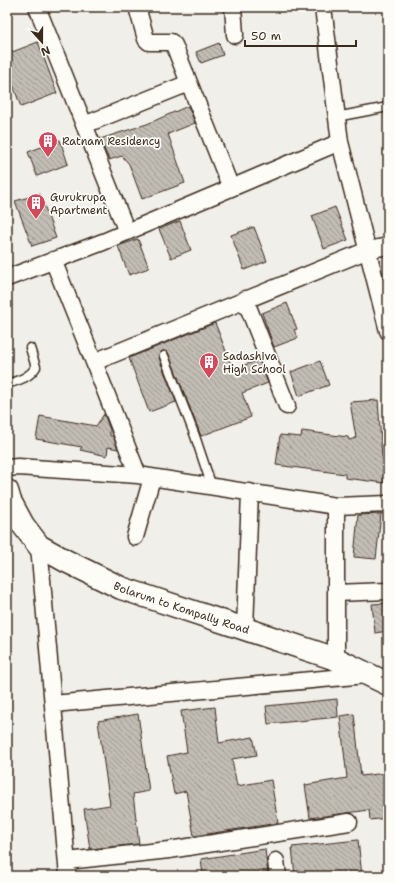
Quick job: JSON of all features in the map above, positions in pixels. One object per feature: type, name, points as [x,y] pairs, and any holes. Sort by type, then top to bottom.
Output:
[{"type":"main road","name":"Bolarum to Kompally Road","points":[[7,491],[10,501],[23,525],[39,546],[121,588],[336,658],[366,675],[388,684]]},
{"type":"street","points":[[37,7],[127,232]]},
{"type":"street","points":[[137,7],[146,39],[149,42],[171,42],[174,45],[231,188]]},
{"type":"street","points":[[233,7],[235,35]]},
{"type":"street","points":[[323,7],[340,142],[388,331]]},
{"type":"street","points":[[84,125],[189,83]]},
{"type":"street","points":[[7,278],[127,232],[340,142]]},
{"type":"street","points":[[94,362],[368,250],[388,246]]},
{"type":"street","points":[[53,260],[94,362],[145,476],[135,537]]},
{"type":"street","points":[[245,299],[287,406]]},
{"type":"street","points":[[7,468],[18,467],[145,476],[336,506],[388,504]]},
{"type":"street","points":[[245,628],[250,492]]},
{"type":"street","points":[[336,506],[336,658]]},
{"type":"street","points":[[39,546],[68,868],[169,850],[349,822]]},
{"type":"street","points":[[336,593],[388,591]]},
{"type":"street","points":[[53,704],[366,675]]},
{"type":"lane","points":[[336,118],[388,107]]},
{"type":"lane","points":[[7,384],[26,378],[33,372],[36,367],[30,348]]},
{"type":"lane","points":[[164,356],[195,436],[212,487]]},
{"type":"building","points":[[38,42],[57,93],[21,107],[7,69],[7,54]]},
{"type":"building","points":[[219,43],[223,55],[201,63],[196,52]]},
{"type":"building","points":[[188,106],[195,123],[168,134],[185,183],[142,199],[129,164],[122,156],[109,160],[100,139],[147,124]]},
{"type":"building","name":"Ratnam Residency","points":[[60,140],[68,164],[37,176],[28,152]]},
{"type":"building","name":"Gurukrupa Apartment","points":[[40,194],[56,238],[32,246],[15,201]]},
{"type":"building","points":[[335,207],[348,240],[324,249],[312,216]]},
{"type":"building","points":[[180,221],[191,250],[171,258],[159,229]]},
{"type":"building","points":[[254,227],[267,261],[244,270],[231,235]]},
{"type":"building","points":[[138,239],[149,268],[129,275],[118,246]]},
{"type":"building","points":[[287,303],[297,329],[294,330],[298,338],[274,347],[262,313]]},
{"type":"building","name":"Sadashiva High School","points":[[215,323],[233,369],[259,360],[268,383],[242,393],[251,417],[201,436],[168,352],[162,351],[159,358],[176,402],[149,412],[129,358]]},
{"type":"building","points":[[320,361],[329,385],[299,396],[291,372]]},
{"type":"building","points":[[378,400],[382,457],[387,458],[384,483],[345,478],[345,474],[276,465],[280,435],[301,437],[302,431],[348,437],[349,440],[356,438],[350,402]]},
{"type":"building","points":[[104,414],[110,430],[110,436],[113,436],[118,449],[108,447],[107,456],[80,450],[82,447],[36,439],[40,416],[96,426]]},
{"type":"building","points":[[381,514],[376,559],[354,557],[358,515]]},
{"type":"building","points":[[388,603],[388,631],[375,633],[372,604]]},
{"type":"building","points":[[337,699],[338,717],[268,724],[266,706]]},
{"type":"building","points":[[215,707],[219,743],[253,737],[257,755],[232,759],[237,786],[271,780],[278,823],[194,836],[186,791],[174,794],[167,756],[187,752],[181,711]]},
{"type":"building","points":[[138,714],[149,791],[133,794],[139,844],[90,849],[84,809],[110,805],[98,721]]},
{"type":"building","points":[[354,714],[361,776],[386,773],[388,818],[370,820],[369,810],[310,818],[305,785],[347,778],[340,716]]},
{"type":"building","points":[[358,840],[362,876],[295,876],[292,847]]},
{"type":"building","points":[[265,849],[268,876],[203,876],[201,859]]},
{"type":"place","name":"Ratnam Residency","points":[[48,158]]},
{"type":"place","name":"Gurukrupa Apartment","points":[[36,220]]},
{"type":"place","name":"Sadashiva High School","points":[[209,379]]}]
